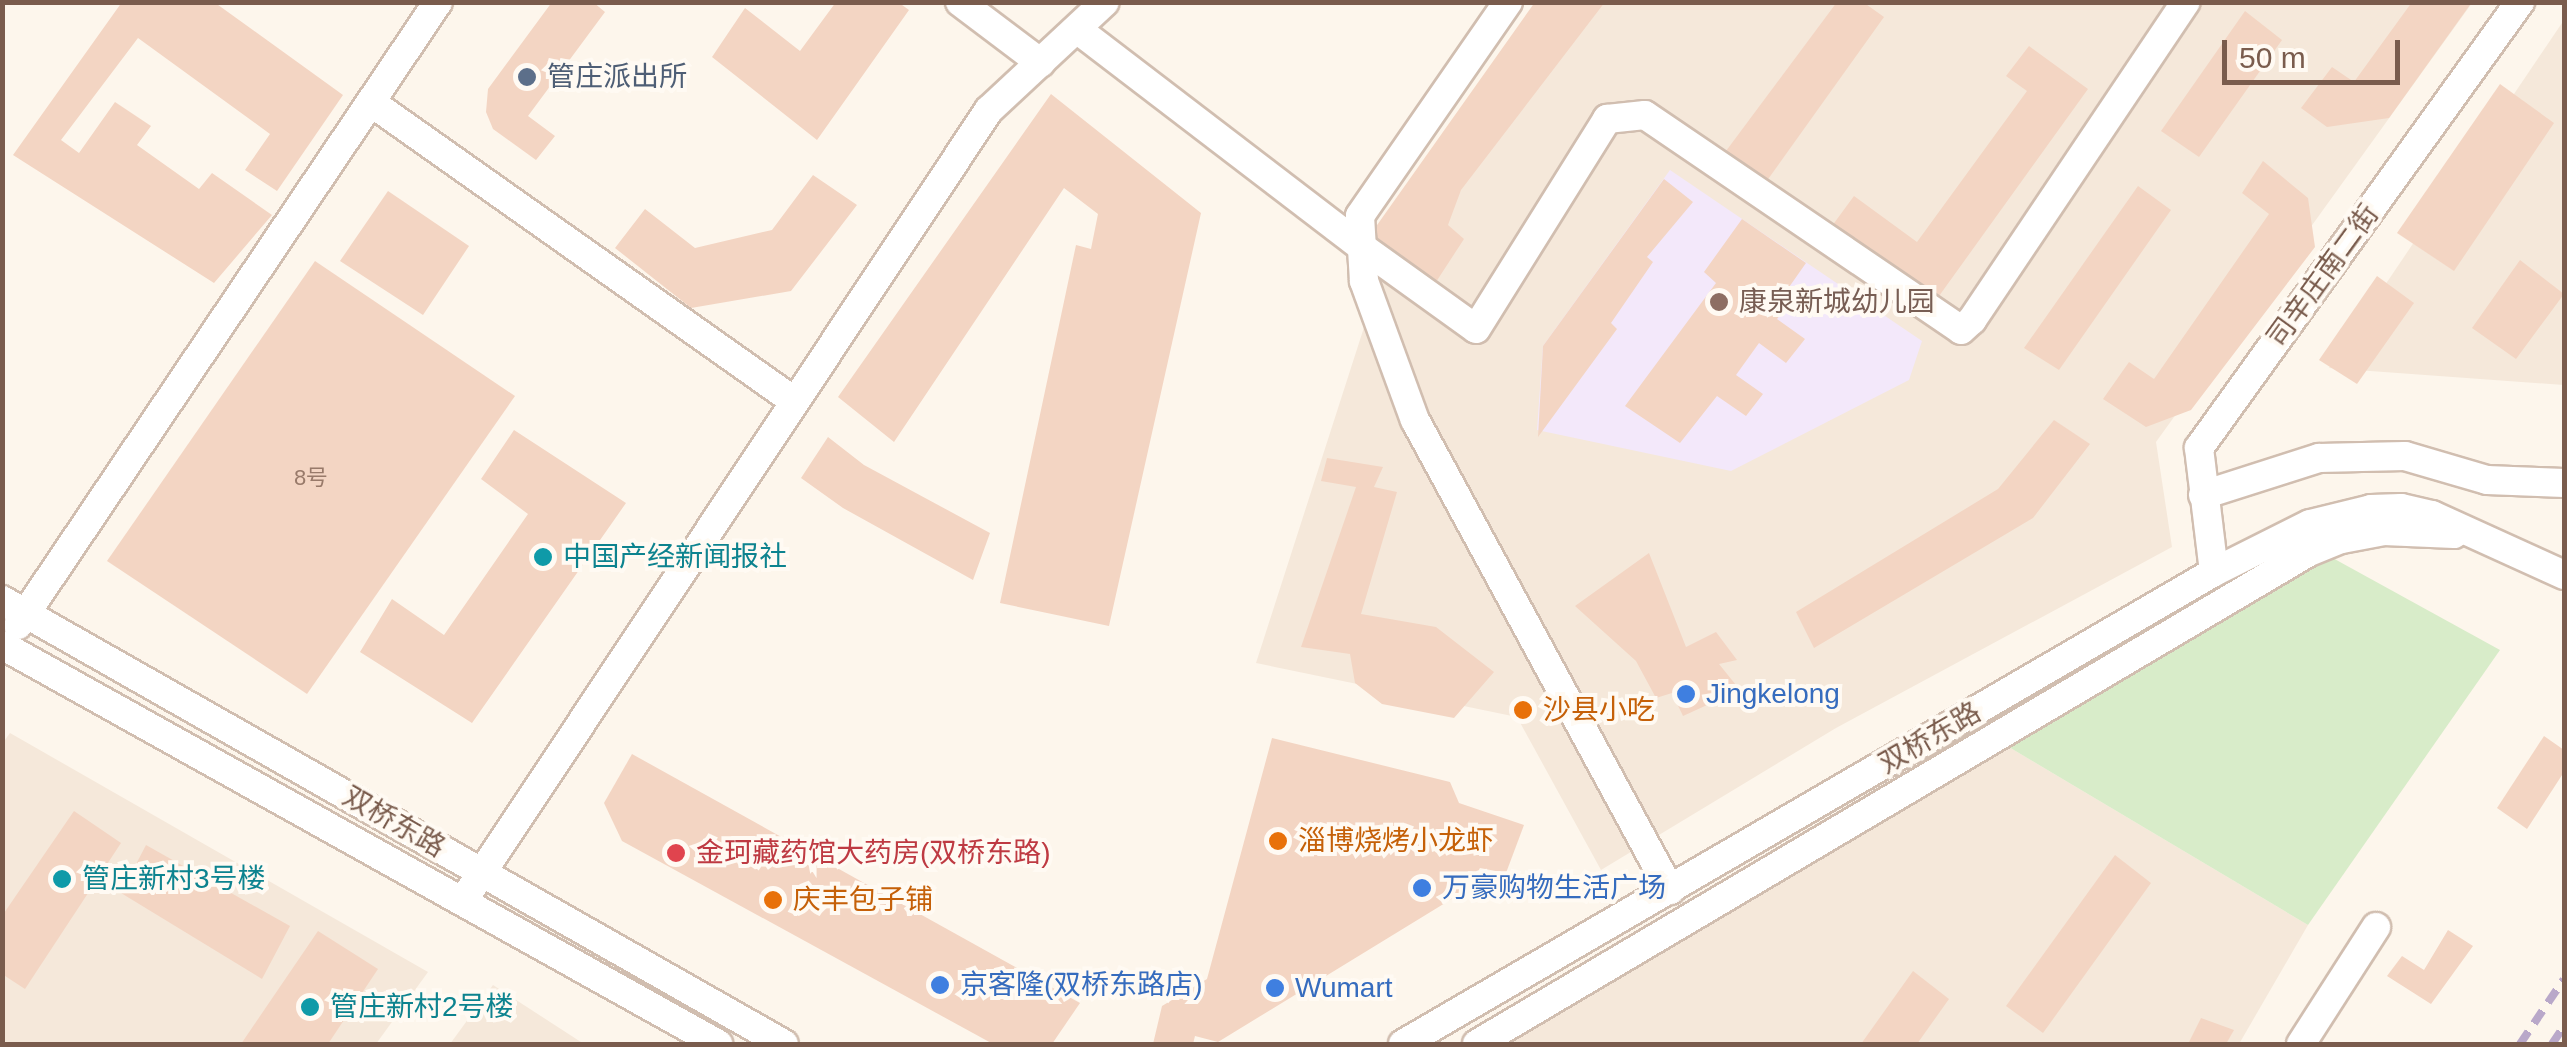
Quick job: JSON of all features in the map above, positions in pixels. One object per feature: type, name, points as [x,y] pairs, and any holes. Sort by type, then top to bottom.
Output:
[{"type":"street","points":[[3,646],[15,606],[372,103],[438,2]]},
{"type":"street","points":[[960,2],[1042,63]]},
{"type":"street","points":[[462,901],[989,110],[1105,2]]},
{"type":"street","points":[[1508,2],[1360,216],[1364,281],[1381,337],[1415,420],[1670,890]]},
{"type":"street","points":[[1078,30],[1362,248],[1476,328],[1606,119],[1646,115],[1961,330],[2186,2]]},
{"type":"street","name":"司辛庄南二街","points":[[2214,572],[2199,448],[2520,2]]},
{"type":"street","points":[[372,103],[794,401]]},
{"type":"street","points":[[2203,495],[2319,458],[2405,456],[2488,480],[2564,483]]},
{"type":"street","name":"双桥东路","points":[[1403,1044],[2214,572],[2310,524],[2371,509],[2401,508],[2432,515],[2564,575]]},
{"type":"street","name":"双桥东路","points":[[1478,1044],[2309,552],[2342,539],[2384,531],[2476,535]]},
{"type":"street","name":"双桥东路","points":[[15,606],[784,1044]]},
{"type":"street","name":"双桥东路","points":[[3,646],[718,1044]]},
{"type":"street","points":[[2301,1044],[2376,926]]},
{"type":"shaded area","points":[[1556,3],[2472,3],[2156,442],[2172,547],[1836,728],[1601,870],[1517,717],[1256,663],[1395,231]]},
{"type":"shaded area","points":[[2564,20],[2564,385],[2329,368]]},
{"type":"shaded area","name":"康泉新城幼儿园","points":[[1670,170],[1922,341],[1909,380],[1731,471],[1537,430],[1543,346]]},
{"type":"shaded area","points":[[10,733],[428,972],[376,1044],[3,1044],[2,744]]},
{"type":"shaded area","points":[[1992,737],[2308,925],[2239,1044],[1501,1044]]},
{"type":"shaded area","points":[[493,985],[584,1044],[450,1044]]},
{"type":"green space","points":[[2320,551],[2500,650],[2308,925],[1992,737]]},
{"type":"building","points":[[122,2],[214,2],[343,95],[277,191],[245,170],[270,134],[138,38],[61,140],[79,153],[115,102],[151,126],[137,145],[199,189],[212,173],[272,215],[214,283],[13,155]]},
{"type":"building","points":[[552,2],[593,2],[605,12],[528,116],[555,136],[536,160],[493,129],[486,112],[488,89]]},
{"type":"building","points":[[836,2],[898,2],[909,10],[817,140],[712,57],[745,8],[800,51]]},
{"type":"building","points":[[1535,2],[1605,2],[1461,190],[1448,225],[1464,239],[1436,282],[1370,235]]},
{"type":"building","points":[[1837,2],[1863,2],[1884,17],[1766,182],[1726,151]]},
{"type":"building","points":[[2412,2],[2472,2],[2389,118],[2327,127],[2301,108],[2332,67],[2354,82]]},
{"type":"building","points":[[2245,11],[2282,40],[2199,157],[2161,131]]},
{"type":"building","points":[[2029,46],[2088,89],[1934,303],[1829,230],[1854,196],[1917,242],[2027,91],[2006,76]]},
{"type":"building","points":[[2500,84],[2554,123],[2454,271],[2397,233]]},
{"type":"building","points":[[1051,94],[1201,213],[1109,626],[1000,603],[1076,245],[1091,249],[1098,214],[1064,188],[894,442],[838,397]]},
{"type":"building","points":[[2263,161],[2308,198],[2315,247],[2191,410],[2146,427],[2103,399],[2129,362],[2154,379],[2269,214],[2242,193]]},
{"type":"building","points":[[813,175],[857,205],[791,291],[691,308],[615,248],[645,209],[695,248],[772,230]]},
{"type":"building","points":[[1664,179],[1693,202],[1647,257],[1653,262],[1611,323],[1617,329],[1538,437],[1543,346]]},
{"type":"building","points":[[2138,186],[2171,210],[2059,370],[2024,348]]},
{"type":"building","points":[[388,191],[469,246],[423,315],[340,261]]},
{"type":"building","points":[[1742,219],[1806,263],[1787,290],[1795,297],[1777,319],[1805,339],[1786,363],[1759,343],[1736,375],[1763,394],[1746,416],[1717,396],[1680,443],[1625,406],[1716,283],[1704,272]]},
{"type":"building","points":[[2520,260],[2564,294],[2516,359],[2472,328]]},
{"type":"building","points":[[315,261],[515,396],[307,694],[107,561]]},
{"type":"building","points":[[2377,276],[2414,303],[2357,384],[2319,360]]},
{"type":"building","points":[[2054,420],[2090,444],[2033,518],[1814,648],[1796,612],[1998,489]]},
{"type":"building","name":"中国产经新闻报社","points":[[514,430],[626,503],[472,723],[360,652],[392,599],[444,635],[528,514],[481,479]]},
{"type":"building","points":[[828,437],[864,465],[990,533],[973,580],[843,508],[801,478]]},
{"type":"building","points":[[1327,458],[1383,467],[1374,487],[1397,492],[1361,614],[1436,627],[1494,672],[1454,718],[1382,704],[1355,683],[1350,654],[1301,647],[1356,487],[1321,481]]},
{"type":"building","points":[[1649,553],[1686,647],[1716,632],[1737,660],[1719,664],[1740,690],[1683,716],[1672,693],[1656,698],[1636,661],[1575,606]]},
{"type":"building","points":[[2544,736],[2564,750],[2564,772],[2527,829],[2497,808]]},
{"type":"building","points":[[1272,738],[1450,782],[1459,803],[1524,825],[1506,873],[1480,868],[1468,889],[1218,1042],[1195,1036],[1193,1044],[1153,1044],[1162,1006],[1207,979]]},
{"type":"building","points":[[632,754],[1080,1003],[1052,1044],[993,1044],[622,841],[604,803]]},
{"type":"building","name":"管庄新村3号楼","points":[[74,811],[121,843],[25,989],[2,974],[2,916]]},
{"type":"building","points":[[146,845],[290,926],[262,979],[121,893]]},
{"type":"building","points":[[2115,855],[2151,883],[2043,1033],[2006,1006]]},
{"type":"building","points":[[2448,930],[2473,946],[2431,1004],[2387,976],[2402,956],[2424,970]]},
{"type":"building","name":"管庄新村2号楼","points":[[318,931],[378,969],[328,1044],[241,1044]]},
{"type":"building","points":[[1913,971],[1949,999],[1917,1044],[1861,1044]]},
{"type":"building","points":[[2201,1018],[2234,1030],[2226,1044],[2188,1044]]},
{"type":"railway","points":[[2520,1044],[2564,979]]},
{"type":"railway","points":[[2552,1044],[2564,1026]]},
{"type":"place","name":"管庄派出所","points":[[527,77]]},
{"type":"place","name":"康泉新城幼儿园","points":[[1719,302]]},
{"type":"place","name":"中国产经新闻报社","points":[[543,557]]},
{"type":"place","name":"Jingkelong","points":[[1686,694]]},
{"type":"place","name":"沙县小吃","points":[[1523,710]]},
{"type":"place","name":"淄博烧烤小龙虾","points":[[1278,841]]},
{"type":"place","name":"金珂藏药馆大药房(双桥东路)","points":[[676,853]]},
{"type":"place","name":"管庄新村3号楼","points":[[62,879]]},
{"type":"place","name":"万豪购物生活广场","points":[[1422,888]]},
{"type":"place","name":"庆丰包子铺","points":[[773,900]]},
{"type":"place","name":"京客隆(双桥东路店)","points":[[940,985]]},
{"type":"place","name":"Wumart","points":[[1275,988]]},
{"type":"place","name":"管庄新村2号楼","points":[[310,1007]]}]
